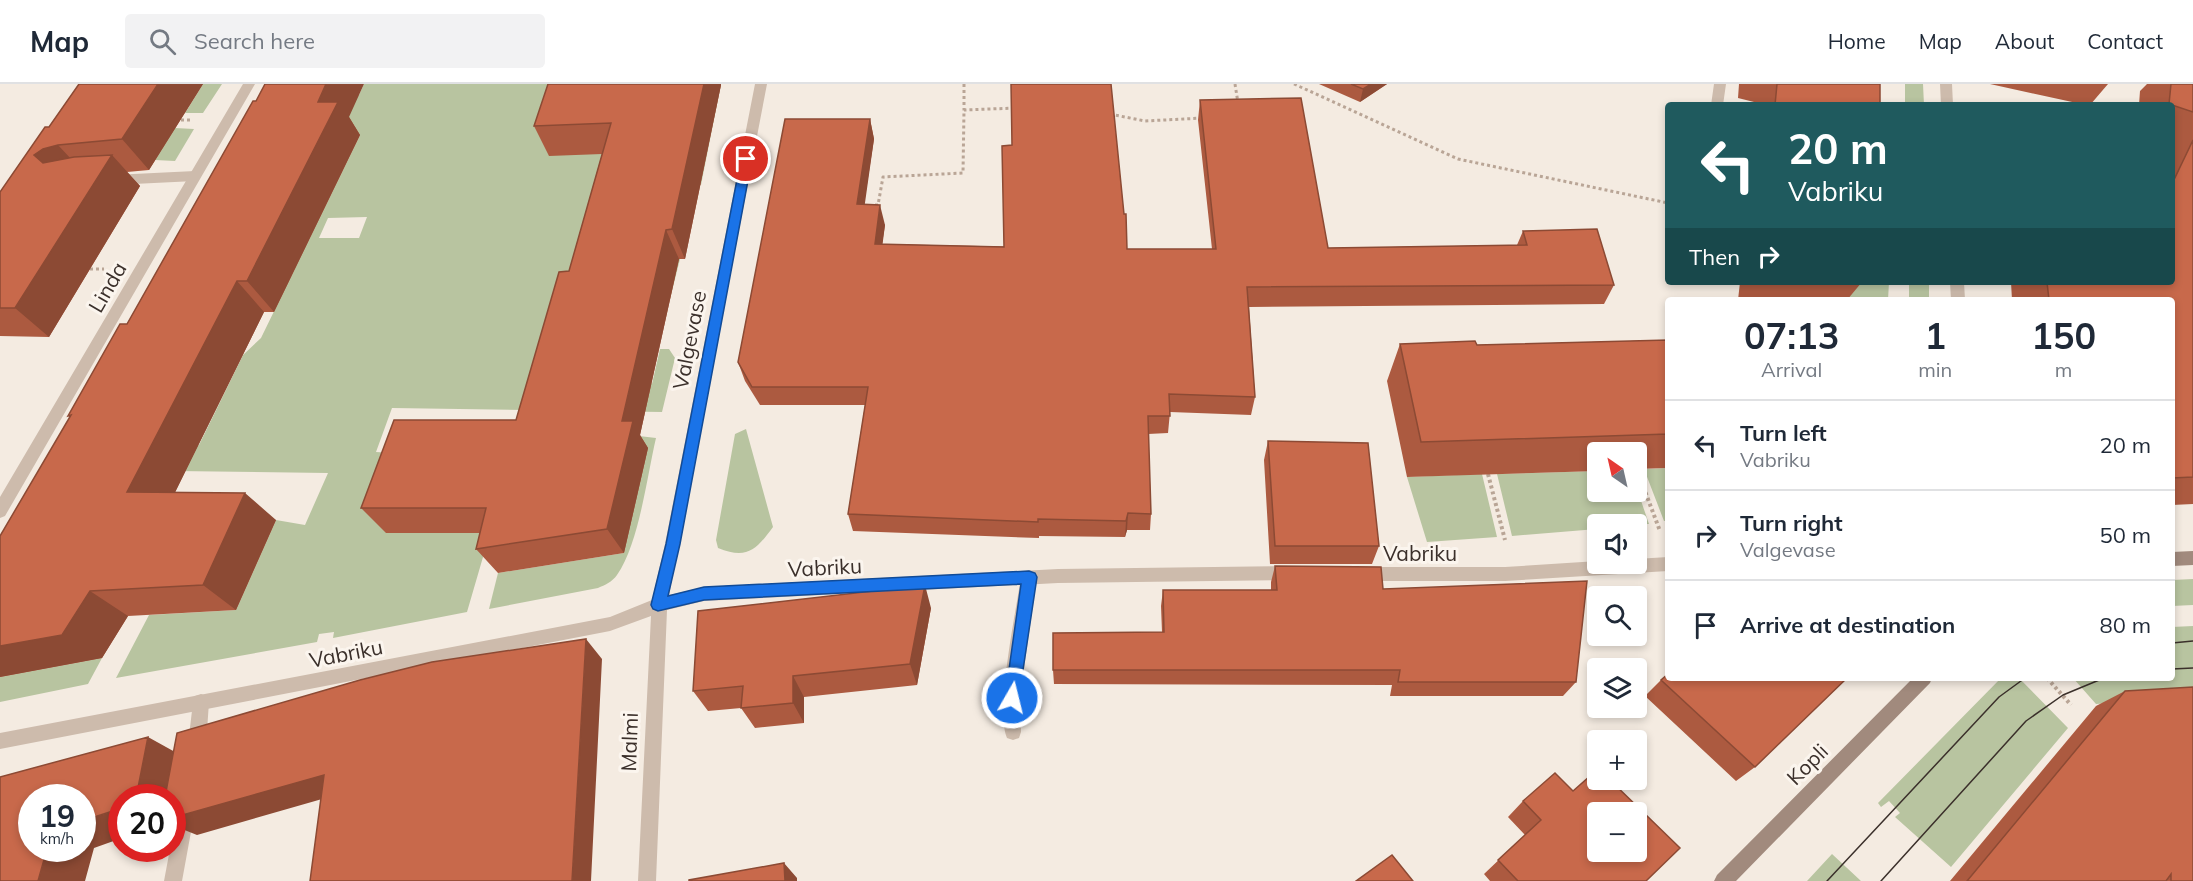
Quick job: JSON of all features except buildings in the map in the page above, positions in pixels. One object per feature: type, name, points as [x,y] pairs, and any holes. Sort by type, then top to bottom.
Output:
[{"type":"street","name":"Linda","points":[[0,511],[249,84]]},
{"type":"street","name":"Valgevase","points":[[658,605],[673,544],[761,84]]},
{"type":"street","points":[[1717,102],[1720,84]]},
{"type":"street","points":[[1946,84],[1947,102]]},
{"type":"street","points":[[103,180],[195,176]]},
{"type":"street","points":[[2175,559],[2193,558]]},
{"type":"street","name":"Vabriku","points":[[1347,574],[1505,574],[1665,564]]},
{"type":"street","name":"Vabriku","points":[[0,741],[610,624],[658,605],[704,594],[1029,577],[1312,573]]},
{"type":"street","points":[[1013,732],[1012,698],[1029,577]]},
{"type":"street","name":"Malmi","points":[[647,881],[658,605]]},
{"type":"street","name":"Kopli","points":[[1723,881],[1921,681]]},
{"type":"street","points":[[194,765],[201,702]]},
{"type":"street","points":[[173,881],[190,788]]},
{"type":"path","points":[[871,206],[878,205],[883,177],[963,173],[964,84]]},
{"type":"path","points":[[1235,84],[1239,105]]},
{"type":"path","points":[[1294,84],[1458,159],[1665,202]]},
{"type":"path","points":[[964,110],[1017,108]]},
{"type":"path","points":[[1106,113],[1145,121],[1205,118]]},
{"type":"path","points":[[1488,474],[1508,548]]},
{"type":"path","points":[[1647,496],[1661,533]]},
{"type":"path","points":[[2049,681],[2071,705]]},
{"type":"green space","points":[[203,84],[222,84],[203,113],[185,113]]},
{"type":"green space","points":[[364,84],[721,84],[701,185],[616,187],[680,259],[670,299],[575,301],[652,384],[660,349],[669,349],[675,358],[662,412],[392,408],[376,452],[414,454],[490,533],[467,612],[333,638],[334,632],[319,634],[317,642],[116,678],[149,615],[236,610],[276,520],[305,525],[328,473],[94,470],[199,445],[243,355],[261,338],[360,135],[277,134],[359,95]],"holes":[[[367,217],[359,238],[319,238],[328,218]]]},
{"type":"green space","points":[[1905,84],[1923,84],[1924,102],[1905,102]]},
{"type":"green space","points":[[175,128],[194,129],[175,161],[155,160]]},
{"type":"green space","points":[[1847,285],[1889,285],[1888,297],[1846,297]]},
{"type":"green space","points":[[1909,285],[1929,285],[1929,297],[1909,297]]},
{"type":"green space","points":[[746,429],[773,527],[756,547],[744,553],[736,553],[718,548],[716,540],[735,434]]},
{"type":"green space","points":[[639,436],[656,438],[637,528],[625,562],[615,577],[598,588],[489,609],[498,573],[624,553]]},
{"type":"green space","points":[[1665,468],[1664,521],[1647,477],[1647,469]]},
{"type":"green space","points":[[1587,471],[1587,502],[1641,502],[1646,514],[1587,514],[1587,530],[1512,536],[1497,474]]},
{"type":"green space","points":[[1482,474],[1497,537],[1427,542],[1407,477]]},
{"type":"green space","points":[[2193,579],[2193,605],[2175,606],[2175,580]]},
{"type":"green space","points":[[2193,626],[2193,697],[2096,704],[2076,681],[2175,681],[2175,627]]},
{"type":"green space","points":[[102,658],[88,684],[0,702],[0,677]]},
{"type":"green space","points":[[1998,681],[2022,681],[2068,728],[1951,867],[1895,817],[1900,813],[1889,801],[1881,807],[1878,803]]},
{"type":"green space","points":[[1832,854],[1861,881],[1807,881]]},
{"type":"tram line","points":[[2175,643],[2193,641]]},
{"type":"tram line","points":[[2175,669],[2193,668]]},
{"type":"tram line","points":[[1827,881],[1999,697],[2021,681]]},
{"type":"tram line","points":[[1881,881],[2026,721],[2063,695],[2097,681]]},
{"type":"route","points":[[746,159],[673,544],[658,605],[704,594],[1029,577],[1012,698]]}]
